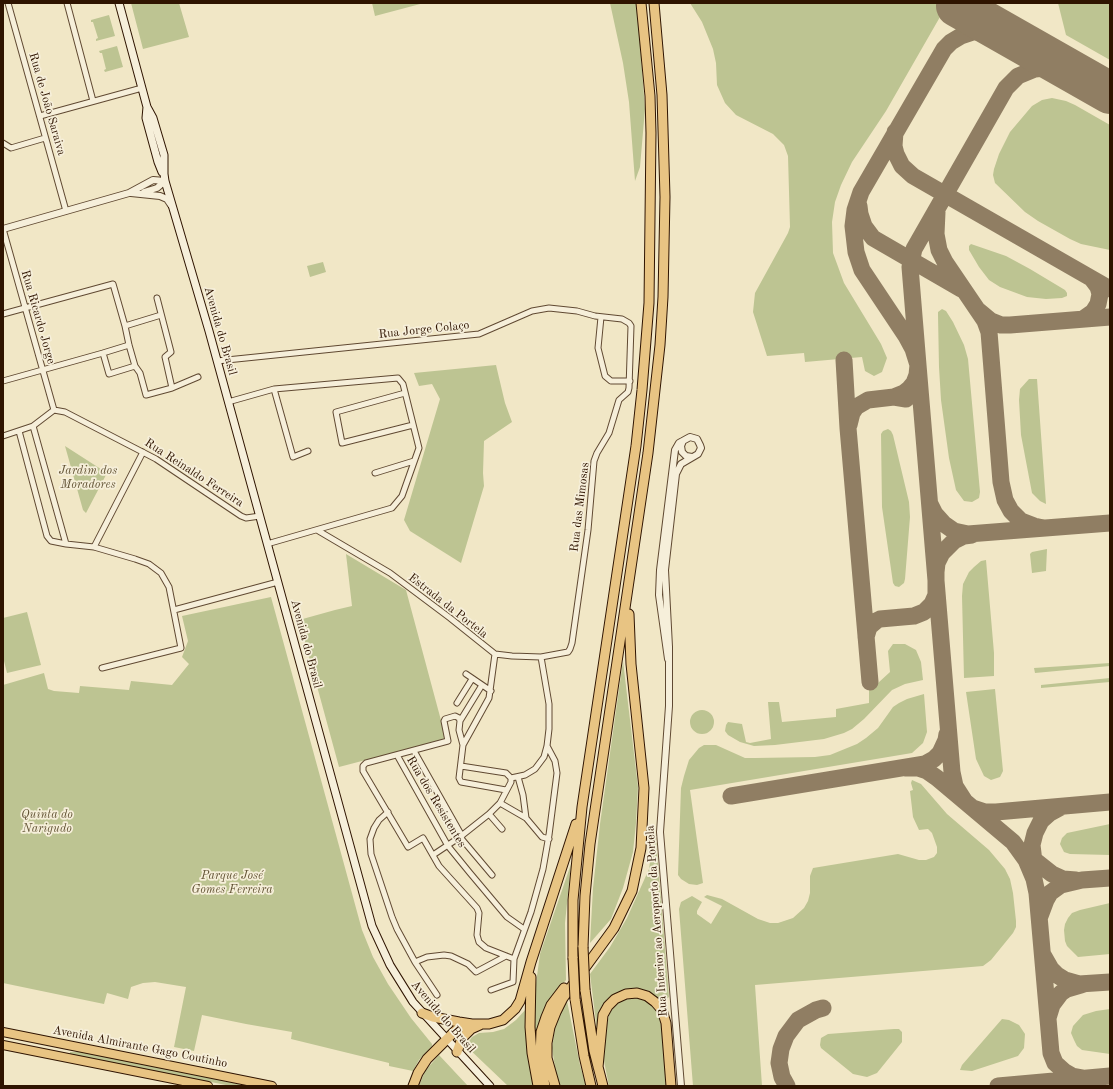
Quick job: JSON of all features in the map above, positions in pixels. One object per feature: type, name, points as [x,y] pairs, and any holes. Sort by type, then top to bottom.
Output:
[{"type":"highway","points":[[591,1086],[584,1056],[575,999],[573,900],[582,807],[636,446],[649,303],[651,133],[650,96],[641,3]]},
{"type":"highway","points":[[603,1086],[594,1050],[585,990],[583,947],[584,896],[590,844],[648,453],[660,345],[665,222],[664,165],[662,95],[654,3]]},
{"type":"highway","points":[[555,1086],[548,1058],[547,1043],[550,1027],[563,998],[614,928],[632,891],[641,848],[644,788],[631,664],[628,592]]},
{"type":"highway","points":[[413,1086],[424,1063],[460,1027],[476,1024],[496,1023],[503,1020],[515,1009],[520,1001],[582,807]]},
{"type":"highway","points":[[536,950],[530,981],[532,1053],[539,1080],[545,1086]]},
{"type":"highway","points":[[539,1080],[540,1044],[546,1017],[551,1005],[565,986],[594,955]]},
{"type":"highway","points":[[598,1067],[603,1015],[608,1006],[615,999],[626,994],[637,993],[647,996],[662,1010],[666,1023],[671,1086]]},
{"type":"highway","points":[[422,1013],[437,1018],[476,1024]]},
{"type":"highway","points":[[457,1052],[459,1044],[476,1024]]},
{"type":"main road","name":"Avenida do Brasil","points":[[119,3],[147,107],[153,118],[164,155],[164,178],[217,361],[372,926],[383,953],[413,1002],[446,1040],[490,1086]]},
{"type":"main road","name":"Avenida Almirante Gago Coutinho","points":[[3,1032],[272,1086]]},
{"type":"main road","points":[[27,1049],[29,1037]]},
{"type":"main road","points":[[40,1052],[42,1040]]},
{"type":"main road","name":"Avenida Almirante Gago Coutinho","points":[[3,1045],[208,1086]]},
{"type":"street","name":"Rua de João Saraiva","points":[[8,3],[66,211]]},
{"type":"street","points":[[67,3],[93,101]]},
{"type":"street","points":[[40,116],[142,88]]},
{"type":"street","points":[[3,143],[11,148],[45,138]]},
{"type":"street","points":[[3,229],[129,193],[153,180],[164,178]]},
{"type":"street","points":[[138,193],[157,188],[164,178]]},
{"type":"street","points":[[129,193],[163,197],[169,201],[172,207]]},
{"type":"street","name":"Rua Ricardo Jorge","points":[[3,229],[54,410]]},
{"type":"street","points":[[3,314],[113,284],[125,326],[128,345],[135,366],[140,373],[146,395],[172,388],[198,377]]},
{"type":"street","points":[[157,298],[171,352],[165,357],[172,388]]},
{"type":"street","name":"Rua Jorge Colaço","points":[[217,361],[478,334],[532,312],[549,308],[577,311],[601,317],[628,321]]},
{"type":"street","points":[[125,326],[161,315]]},
{"type":"street","points":[[601,317],[598,348],[605,376],[611,381],[630,381]]},
{"type":"street","name":"Rua das Mimosas","points":[[541,657],[568,652],[572,643],[588,530],[594,461],[609,433],[619,400],[628,392],[630,381],[631,326],[628,321]]},
{"type":"street","points":[[3,381],[128,345]]},
{"type":"street","points":[[102,353],[109,374],[135,366]]},
{"type":"street","points":[[228,402],[274,389],[398,378],[403,384],[419,448],[402,496],[392,508],[267,544]]},
{"type":"street","points":[[274,389],[293,456],[308,452]]},
{"type":"street","points":[[405,393],[336,412],[342,443],[413,425]]},
{"type":"street","points":[[3,436],[33,426],[54,410]]},
{"type":"street","name":"Rua Reinaldo Ferreira","points":[[54,410],[65,412],[156,459],[236,513],[246,518],[260,516]]},
{"type":"street","points":[[33,426],[66,544]]},
{"type":"street","points":[[19,431],[48,536],[51,541],[94,547],[149,564],[161,573],[169,587],[181,648],[102,668]]},
{"type":"street","points":[[690,437],[699,442],[700,451],[695,456],[681,464],[678,468],[675,482],[665,570],[668,659],[658,582],[674,455],[677,446],[690,437]]},
{"type":"street","points":[[684,440],[681,446],[682,452],[686,456],[692,457]]},
{"type":"street","points":[[94,547],[143,452]]},
{"type":"street","points":[[375,473],[414,461]]},
{"type":"street","name":"Estrada da Portela","points":[[317,530],[390,573],[495,654]]},
{"type":"street","points":[[174,610],[278,582]]},
{"type":"street","points":[[463,745],[486,705],[491,691],[495,654],[541,657],[550,718],[547,746],[544,757],[536,769],[525,776],[511,778]]},
{"type":"street","name":"Rua Interior ao Aeroporto da Portela","points":[[668,659],[669,706],[660,810],[660,838],[681,1086]]},
{"type":"street","points":[[466,674],[491,691]]},
{"type":"street","points":[[457,703],[472,679]]},
{"type":"street","points":[[482,685],[460,720],[463,745],[460,781],[506,790]]},
{"type":"street","points":[[460,720],[455,716],[444,721],[448,741],[364,764],[363,771],[408,847],[423,838],[439,866],[478,911],[477,936],[479,942],[486,948],[514,959]]},
{"type":"street","points":[[491,990],[513,982],[514,959],[538,891],[549,839],[557,772],[555,761],[547,746]]},
{"type":"street","points":[[414,751],[461,837],[492,875]]},
{"type":"street","name":"Rua dos Resistentes","points":[[397,755],[448,846],[507,917],[524,929]]},
{"type":"street","points":[[461,766],[506,773],[511,776],[511,778]]},
{"type":"street","points":[[518,777],[523,795],[526,818]]},
{"type":"street","points":[[433,855],[461,837],[489,814],[500,803],[511,778]]},
{"type":"street","points":[[500,803],[526,818],[542,837],[549,839]]},
{"type":"street","points":[[388,812],[379,820],[374,828],[370,839],[371,854],[392,917],[415,962],[436,995]]},
{"type":"street","points":[[489,814],[502,829]]},
{"type":"street","points":[[415,962],[428,957],[444,955],[451,956],[468,964],[476,972],[506,956]]},
{"type":"green space","points":[[131,3],[179,3],[189,37],[143,49]]},
{"type":"green space","points":[[372,3],[424,3],[375,16]]},
{"type":"green space","points":[[610,3],[637,3],[645,109],[640,167],[635,181],[629,102],[623,63]]},
{"type":"green space","points":[[690,3],[948,3],[886,111],[852,162],[835,202],[832,222],[833,253],[844,283],[881,344],[887,358],[882,372],[874,376],[865,371],[862,357],[805,362],[804,353],[767,356],[753,312],[755,293],[790,227],[788,156],[784,145],[773,134],[736,115],[725,103],[717,85],[716,63],[713,49],[702,22]]},
{"type":"green space","points":[[1058,3],[1110,3],[1110,60],[1066,35]]},
{"type":"green space","points":[[109,15],[115,36],[96,41],[98,38],[91,20]]},
{"type":"green space","points":[[117,46],[123,67],[105,72],[104,70],[106,69],[102,53],[99,51]]},
{"type":"green space","points":[[1052,98],[1066,101],[1075,105],[1110,125],[1110,250],[1081,244],[1038,221],[1025,212],[995,183],[993,175],[994,169],[999,154],[1010,132],[1032,106],[1042,100]]},
{"type":"green space","points":[[971,244],[1006,256],[1030,269],[1065,290],[1067,296],[1062,298],[1046,299],[1027,297],[1000,287],[989,280],[979,267],[969,250],[969,246]]},
{"type":"green space","points":[[323,262],[326,272],[310,277],[307,266]]},
{"type":"green space","points":[[942,309],[946,311],[953,322],[964,345],[968,359],[980,492],[979,498],[972,502],[964,501],[956,490],[949,458],[941,400],[939,367],[938,312]]},
{"type":"green space","points":[[496,365],[505,403],[512,422],[484,441],[484,486],[461,563],[410,531],[404,520],[440,399],[432,384],[419,386],[414,373]]},
{"type":"green space","points":[[1029,379],[1037,379],[1046,504],[1040,501],[1032,493],[1021,435],[1019,400],[1020,389]]},
{"type":"green space","points":[[888,429],[893,435],[909,502],[910,517],[905,579],[904,583],[899,587],[895,586],[893,583],[882,507],[881,434],[883,431]]},
{"type":"green space","name":"Jardim dos Moradores","points":[[65,446],[107,473],[86,513],[83,510]]},
{"type":"green space","points":[[1047,549],[1046,571],[1032,573],[1030,554],[1032,552]]},
{"type":"green space","points":[[346,554],[406,590],[446,739],[339,767],[299,620],[352,606]]},
{"type":"green space","points":[[986,560],[994,653],[994,676],[964,678],[963,584],[969,572],[981,561]]},
{"type":"green space","name":"Parque José Gomes Ferreira","points":[[271,597],[362,930],[373,957],[388,984],[411,1018],[432,1044],[432,1046],[419,1060],[413,1071],[389,1066],[389,1063],[291,1039],[292,1032],[202,1015],[194,1051],[174,1047],[186,987],[155,982],[143,983],[131,987],[128,999],[107,993],[104,1004],[3,983],[3,685],[44,673],[48,689],[54,691],[79,693],[80,686],[129,690],[131,681],[172,685],[189,664],[182,657],[188,641],[182,616]]},
{"type":"green space","points":[[27,612],[41,665],[7,673],[3,657],[3,618]]},
{"type":"green space","points":[[893,644],[905,644],[916,650],[921,662],[923,680],[905,684],[892,690],[864,719],[852,729],[824,739],[754,746],[740,742],[728,735],[725,731],[728,722],[742,724],[746,742],[750,743],[771,739],[768,702],[779,702],[782,722],[836,717],[836,709],[869,703],[869,684],[878,683],[890,672],[888,651]]},
{"type":"green space","points":[[623,661],[638,787],[633,852],[623,888],[611,919],[590,943],[593,888],[600,824]]},
{"type":"green space","points":[[1110,663],[1110,666],[1035,673],[1034,668]]},
{"type":"green space","points":[[1110,678],[1110,682],[1041,688],[1041,685]]},
{"type":"green space","points":[[995,689],[1003,771],[1000,777],[991,780],[984,776],[976,759],[966,692]]},
{"type":"green space","points":[[924,694],[927,732],[923,743],[912,753],[690,790],[703,883],[697,885],[689,884],[678,875],[681,788],[689,760],[699,748],[704,745],[716,745],[745,758],[815,757],[830,755],[857,744],[866,738],[878,728],[893,707],[899,703]]},
{"type":"green space","points":[[702,710],[710,714],[714,722],[710,730],[702,734],[694,730],[690,722],[694,714]]},
{"type":"green space","points":[[912,780],[921,784],[947,814],[989,850],[1005,869],[1010,879],[1013,893],[1016,927],[1013,933],[991,960],[983,966],[755,985],[762,1086],[693,1086],[679,909],[681,902],[692,896],[702,902],[697,914],[711,924],[722,906],[704,897],[707,895],[722,899],[758,919],[770,923],[778,923],[793,918],[804,908],[810,893],[810,876],[813,868],[898,854],[919,860],[926,860],[934,857],[937,853],[937,847],[932,833],[928,829],[919,830],[913,817],[910,791],[913,790],[911,783]]},
{"type":"green space","points":[[1110,824],[1110,855],[1070,854],[1064,852],[1060,844],[1062,838],[1067,833]]},
{"type":"green space","points":[[655,827],[669,997],[662,1002],[648,992],[613,996],[598,1038],[590,974],[610,947],[627,918],[649,869]]},
{"type":"green space","points":[[571,864],[565,923],[566,980],[548,1003],[540,1021],[536,1045],[534,998],[540,954]]},
{"type":"green space","points":[[1110,903],[1110,954],[1078,957],[1067,946],[1065,941],[1064,930],[1068,918],[1072,913],[1080,910]]},
{"type":"green space","points":[[629,996],[644,999],[652,1004],[659,1015],[663,1027],[668,1086],[609,1086],[604,1061],[603,1041],[609,1015],[617,1002]]},
{"type":"green space","points":[[567,1001],[580,1065],[586,1086],[560,1086],[556,1074],[552,1048],[556,1022]]},
{"type":"green space","points":[[526,1009],[534,1086],[508,1086],[466,1046],[472,1037],[479,1033],[493,1032],[504,1029],[516,1020]]},
{"type":"green space","points":[[1110,1009],[1110,1054],[1082,1050],[1077,1046],[1071,1033],[1073,1026],[1083,1015]]},
{"type":"green space","points":[[1002,1019],[1009,1020],[1019,1025],[1025,1034],[1024,1048],[1018,1056],[972,1071],[960,1070],[962,1065]]},
{"type":"green space","points":[[899,1029],[902,1032],[902,1042],[877,1073],[867,1077],[853,1074],[821,1048],[820,1045],[821,1038],[828,1034]]},
{"type":"green space","points":[[70,1052],[81,1052],[249,1086],[231,1086],[70,1054]]},
{"type":"green space","points":[[439,1055],[468,1086],[419,1086],[425,1071]]},
{"type":"taxiway","points":[[964,800],[955,786],[952,772],[918,365],[913,349],[906,336],[862,270],[856,252],[853,226],[855,210],[861,192],[944,49],[951,42],[961,36],[973,32],[993,31],[1007,34]]},
{"type":"taxiway","points":[[894,397],[909,389],[914,383],[917,375],[918,365],[910,267],[914,249],[1006,88],[1018,76],[1035,69],[1055,67],[1065,69],[1076,74]]},
{"type":"taxiway","points":[[895,132],[894,146],[896,154],[902,166],[913,176],[1110,289]]},
{"type":"taxiway","points":[[859,206],[864,226],[873,238],[961,289]]},
{"type":"taxiway","points":[[937,212],[936,234],[939,250],[945,262],[985,321],[989,332],[1001,482],[1005,500],[1011,511],[1021,521],[1043,528]]},
{"type":"taxiway","points":[[1083,319],[1093,312],[1098,304],[1100,294],[1098,287],[1092,279]]},
{"type":"taxiway","points":[[979,311],[991,321],[1001,325],[1110,317]]},
{"type":"taxiway","points":[[844,360],[848,428],[870,682]]},
{"type":"taxiway","points":[[849,425],[852,413],[856,407],[868,400],[894,397],[906,399]]},
{"type":"taxiway","points":[[930,504],[935,514],[944,524],[954,531],[968,534],[1110,523]]},
{"type":"taxiway","points":[[866,637],[869,627],[880,619],[914,616],[924,612],[932,604],[936,595],[937,563],[942,553],[954,541],[964,536],[972,535]]},
{"type":"taxiway","points":[[731,796],[925,764],[934,759],[940,753],[947,734]]},
{"type":"taxiway","points":[[905,768],[918,768],[927,771],[937,778],[1013,842],[1026,860],[1034,879],[1037,893],[1051,1053],[1055,1063],[1065,1072],[1072,1076],[1083,1078]]},
{"type":"taxiway","points":[[973,808],[985,812],[996,812],[1110,802]]},
{"type":"taxiway","points":[[1035,870],[1032,845],[1035,833],[1041,821],[1050,813],[1061,807]]},
{"type":"taxiway","points":[[1028,855],[1052,874],[1063,879],[1076,880]]},
{"type":"taxiway","points":[[1040,916],[1050,893],[1061,885],[1082,880],[1110,878]]},
{"type":"taxiway","points":[[1043,955],[1051,969],[1065,980],[1079,984],[1110,982]]},
{"type":"taxiway","points":[[1048,1018],[1052,1005],[1061,993],[1067,989],[1084,984]]},
{"type":"taxiway","points":[[787,1086],[782,1077],[779,1063],[781,1049],[786,1036],[798,1020],[816,1010],[823,1008]]},
{"type":"taxiway","points":[[998,1086],[1110,1076]]},
{"type":"runway","points":[[957,6],[1110,93]]},
{"type":"park label","name":"Quinta do Narigudo","points":[[47,822]]}]
